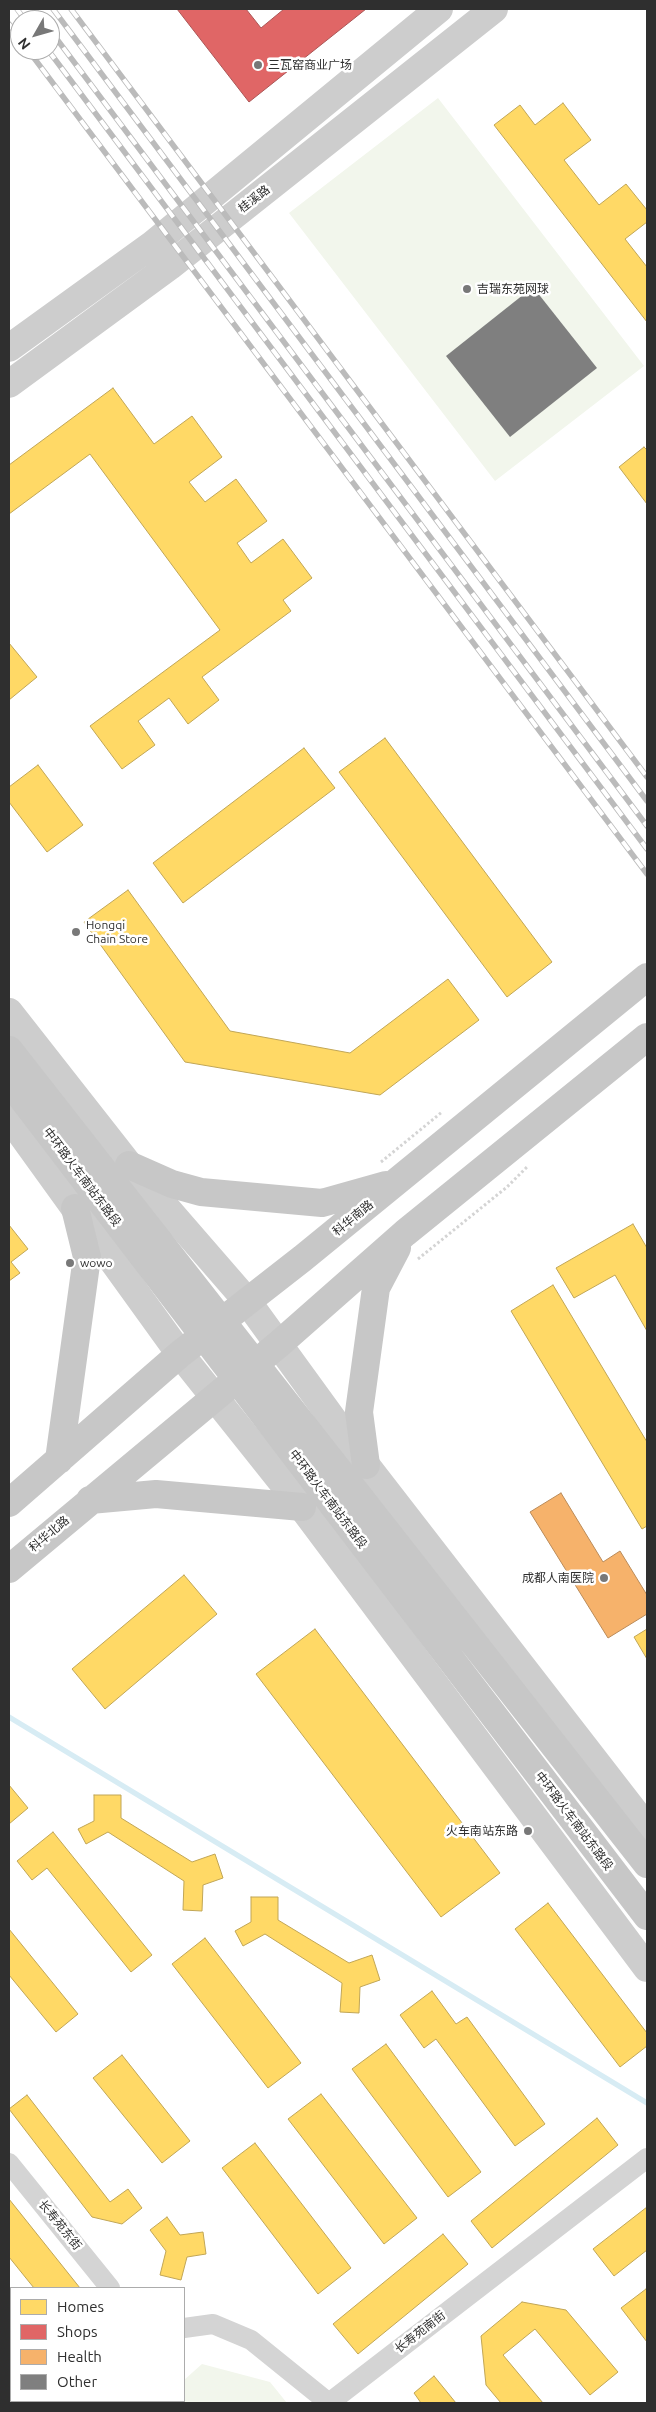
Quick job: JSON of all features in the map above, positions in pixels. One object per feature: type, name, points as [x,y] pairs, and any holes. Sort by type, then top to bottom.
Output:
[{"type":"main road","points":[[9,348],[153,244],[439,9]]},
{"type":"main road","name":"桂溪路","points":[[9,384],[170,266],[494,9]]},
{"type":"main road","name":"科华南路","points":[[59,1460],[180,1354],[397,1182],[647,977]]},
{"type":"main road","points":[[9,1012],[129,1164],[247,1301],[366,1465],[647,1828]]},
{"type":"main road","points":[[90,1500],[279,1344],[405,1233],[647,1037]]},
{"type":"main road","name":"中环路火车南站东路段","points":[[9,1050],[647,1864]]},
{"type":"main road","name":"中环路火车南站东路段","points":[[9,1081],[647,1916]]},
{"type":"main road","points":[[9,1118],[180,1354],[302,1507],[647,1968]]},
{"type":"main road","points":[[129,1164],[172,1184],[201,1192],[322,1202],[397,1182]]},
{"type":"main road","points":[[9,1502],[59,1460],[86,1257],[75,1208]]},
{"type":"main road","points":[[366,1465],[359,1412],[376,1288],[405,1233]]},
{"type":"main road","points":[[90,1500],[156,1494],[302,1507]]},
{"type":"main road","name":"科华北路","points":[[9,1569],[90,1500]]},
{"type":"street","name":"长寿苑南街","points":[[185,2328],[213,2324],[251,2340],[329,2403],[647,2158]]},
{"type":"street","name":"长寿苑东街","points":[[9,2162],[109,2287]]},
{"type":"shaded area","name":"吉瑞东苑网球","points":[[438,98],[644,366],[495,481],[289,213]]},
{"type":"shaded area","points":[[202,2364],[270,2382],[287,2403],[157,2403],[185,2402],[185,2379]]},
{"type":"building: Homes","points":[[563,103],[591,140],[564,160],[599,205],[626,184],[647,210],[647,222],[625,239],[647,267],[647,322],[494,125],[520,105],[535,125]]},
{"type":"building: Homes","points":[[113,388],[154,444],[192,416],[222,457],[189,482],[205,502],[236,479],[267,521],[237,543],[251,563],[283,539],[312,578],[283,600],[291,611],[202,677],[219,700],[188,724],[169,698],[138,721],[155,745],[122,769],[90,726],[220,630],[90,454],[9,514],[9,465]]},
{"type":"building: Homes","points":[[644,447],[647,450],[647,504],[619,467]]},
{"type":"building: Homes","points":[[9,643],[37,677],[9,700]]},
{"type":"building: Homes","points":[[385,738],[552,962],[507,997],[339,772]]},
{"type":"building: Homes","points":[[304,748],[335,788],[183,903],[153,863]]},
{"type":"building: Homes","points":[[38,765],[83,825],[47,852],[9,802],[9,787]]},
{"type":"building: Homes","points":[[128,890],[230,1031],[350,1053],[448,979],[479,1020],[380,1095],[185,1062],[84,922]]},
{"type":"building: Homes","points":[[633,1224],[647,1248],[647,1331],[615,1275],[574,1298],[556,1268]]},
{"type":"building: Homes","points":[[9,1225],[28,1249],[11,1262],[20,1273],[9,1281]]},
{"type":"building: Homes","points":[[553,1285],[647,1442],[647,1526],[642,1529],[511,1311]]},
{"type":"building: Homes","points":[[184,1575],[217,1614],[105,1709],[72,1669]]},
{"type":"building: Homes","points":[[315,1629],[500,1873],[441,1917],[256,1674]]},
{"type":"building: Homes","points":[[647,1629],[647,1659],[634,1637]]},
{"type":"building: Homes","points":[[9,1785],[28,1808],[9,1824]]},
{"type":"building: Homes","points":[[94,1795],[121,1795],[121,1818],[192,1862],[215,1854],[223,1878],[203,1885],[202,1911],[183,1910],[184,1881],[108,1832],[86,1844],[78,1829],[94,1821]]},
{"type":"building: Homes","points":[[53,1832],[152,1955],[131,1972],[47,1868],[32,1880],[17,1861]]},
{"type":"building: Homes","points":[[251,1897],[278,1897],[278,1920],[349,1963],[372,1955],[380,1980],[360,1987],[359,2013],[340,2012],[342,1983],[265,1934],[243,1946],[235,1931],[251,1922]]},
{"type":"building: Homes","points":[[548,1903],[647,2033],[647,2046],[620,2067],[515,1929]]},
{"type":"building: Homes","points":[[9,1929],[78,2014],[56,2032],[9,1975]]},
{"type":"building: Homes","points":[[205,1938],[301,2063],[268,2088],[172,1964]]},
{"type":"building: Homes","points":[[432,1991],[456,2024],[467,2017],[545,2124],[515,2146],[436,2039],[424,2048],[400,2015]]},
{"type":"building: Homes","points":[[386,2044],[481,2172],[448,2197],[352,2069]]},
{"type":"building: Homes","points":[[122,2055],[190,2141],[162,2163],[93,2078]]},
{"type":"building: Homes","points":[[321,2094],[417,2218],[384,2244],[288,2119]]},
{"type":"building: Homes","points":[[27,2095],[110,2202],[128,2189],[142,2208],[122,2224],[92,2217],[9,2109]]},
{"type":"building: Homes","points":[[597,2118],[618,2145],[492,2248],[471,2221]]},
{"type":"building: Homes","points":[[255,2143],[351,2268],[318,2294],[222,2168]]},
{"type":"building: Homes","points":[[9,2199],[79,2287],[33,2287],[9,2257]]},
{"type":"building: Homes","points":[[647,2207],[647,2250],[614,2276],[593,2249]]},
{"type":"building: Homes","points":[[167,2217],[180,2235],[203,2232],[206,2254],[187,2257],[181,2280],[160,2275],[166,2251],[150,2230]]},
{"type":"building: Homes","points":[[443,2234],[468,2264],[358,2354],[333,2324]]},
{"type":"building: Homes","points":[[647,2290],[647,2342],[621,2308]]},
{"type":"building: Homes","points":[[522,2302],[566,2310],[618,2372],[590,2395],[535,2329],[503,2355],[543,2403],[501,2403],[486,2385],[481,2336]]},
{"type":"building: Homes","points":[[434,2376],[456,2403],[421,2403],[414,2393]]},
{"type":"building: Shops","name":"三瓦窑商业广场","points":[[177,9],[246,9],[261,28],[284,9],[366,9],[249,102]]},
{"type":"building: Health","name":"成都人南医院","points":[[561,1493],[603,1562],[620,1551],[647,1595],[647,1614],[608,1638],[530,1512]]},
{"type":"building: Other","points":[[533,287],[597,368],[510,437],[446,356]]},
{"type":"waterway","points":[[9,1717],[647,2103]]},
{"type":"railway","points":[[53,9],[647,801]]},
{"type":"railway","points":[[71,9],[647,777]]},
{"type":"railway","points":[[60,43],[647,826]]},
{"type":"railway","points":[[36,60],[647,874]]},
{"type":"railway","points":[[55,60],[647,849]]},
{"type":"place","name":"三瓦窑商业广场","points":[[258,65]]},
{"type":"place","name":"吉瑞东苑网球","points":[[467,289]]},
{"type":"place","name":"Hongqi Chain Store","points":[[76,932]]},
{"type":"place","name":"wowo","points":[[70,1263]]},
{"type":"place","name":"成都人南医院","points":[[604,1578]]},
{"type":"place","name":"火车南站东路","points":[[528,1831]]}]
